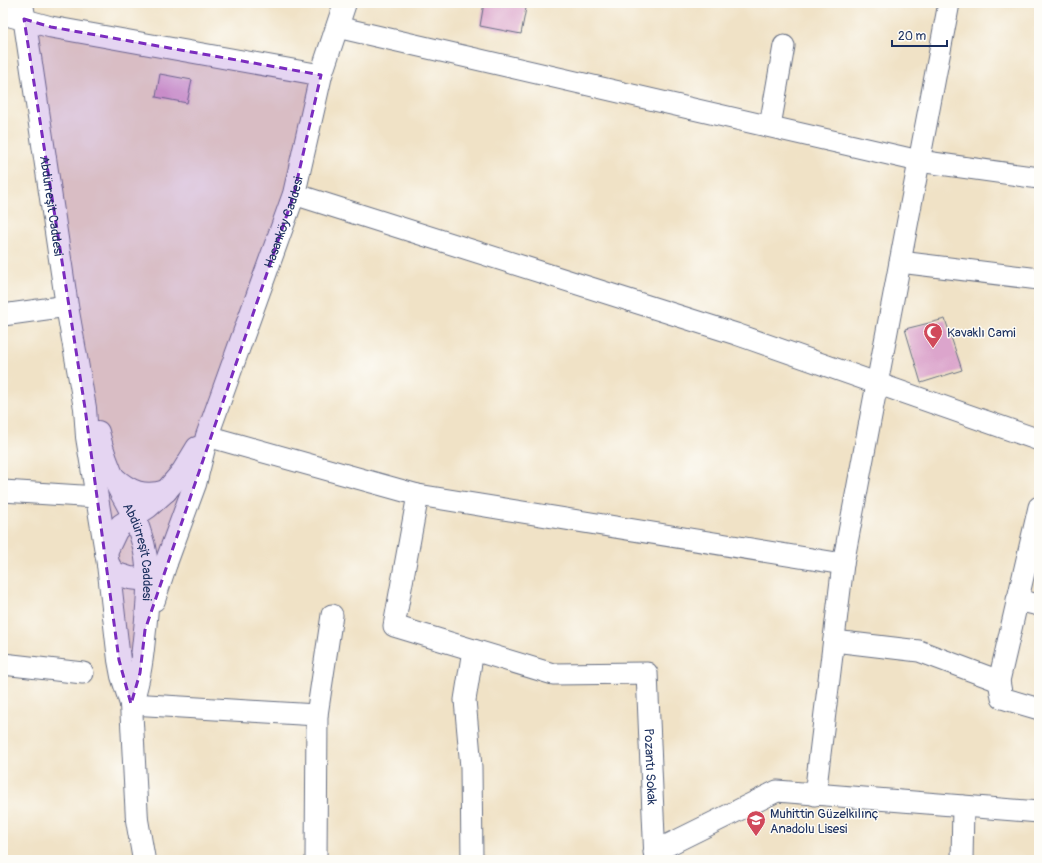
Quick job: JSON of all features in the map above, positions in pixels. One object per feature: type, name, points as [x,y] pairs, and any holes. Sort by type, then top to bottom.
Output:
[{"type":"main road","name":"Hasanköy Caddesi","points":[[148,578],[155,575],[166,563],[195,484],[207,436],[294,194],[320,75],[345,3]]},
{"type":"main road","name":"Abdürreşit Caddesi","points":[[23,11],[67,306],[85,408],[85,422],[107,558],[119,660],[122,676],[131,704],[137,820],[144,860]]},
{"type":"main road","name":"Abdürreşit Caddesi","points":[[85,408],[97,430],[113,476],[134,517],[145,550],[148,578],[148,601],[140,673],[131,704]]},
{"type":"main road","name":"Hasanköy Caddesi","points":[[107,558],[116,531],[121,525],[134,517],[175,482],[197,448],[207,436]]},
{"type":"main road","points":[[113,476],[123,485],[140,493],[157,494],[166,491]]},
{"type":"main road","points":[[107,558],[112,570],[124,576],[139,579],[148,578]]},
{"type":"main road","points":[[145,630],[166,563]]},
{"type":"main road","name":"Abdürreşit Caddesi","points":[[131,860],[137,820]]},
{"type":"street","points":[[815,795],[843,564],[949,3]]},
{"type":"street","points":[[3,14],[23,11],[51,27],[320,75]]},
{"type":"street","points":[[337,27],[919,161],[1039,178]]},
{"type":"street","points":[[770,126],[784,46]]},
{"type":"street","points":[[294,194],[736,334],[1039,440]]},
{"type":"street","points":[[900,262],[1039,279]]},
{"type":"street","points":[[3,315],[67,306]]},
{"type":"street","points":[[207,436],[418,495],[843,564]]},
{"type":"street","points":[[3,491],[97,497]]},
{"type":"street","points":[[418,495],[394,626],[473,650],[465,700],[471,767],[472,860]]},
{"type":"street","points":[[1039,507],[998,681],[1002,698],[1039,709]]},
{"type":"street","points":[[1017,600],[1039,605]]},
{"type":"street","points":[[316,860],[317,715],[332,615]]},
{"type":"street","points":[[834,641],[919,651],[998,681]]},
{"type":"street","name":"Pozantı Sokak","points":[[473,650],[553,674],[647,673],[654,856]]},
{"type":"street","points":[[3,664],[83,673]]},
{"type":"street","points":[[131,704],[317,715]]},
{"type":"street","points":[[654,856],[777,792],[1039,812]]},
{"type":"street","points":[[962,860],[963,806]]},
{"type":"highlighted area","points":[[24,19],[51,27],[321,75],[294,194],[145,630],[140,673],[131,704],[119,660],[85,408]]},
{"type":"building","points":[[484,3],[527,3],[521,34],[480,26]]},
{"type":"building","points":[[160,74],[192,80],[187,103],[156,97]]},
{"type":"building","name":"Kavaklı Cami","points":[[945,319],[962,370],[921,383],[905,329]]},
{"type":"place","name":"Kavaklı Cami","points":[[933,349]]},
{"type":"place","name":"Muhittin Güzelkılınç Anadolu Lisesi","points":[[756,837]]}]
